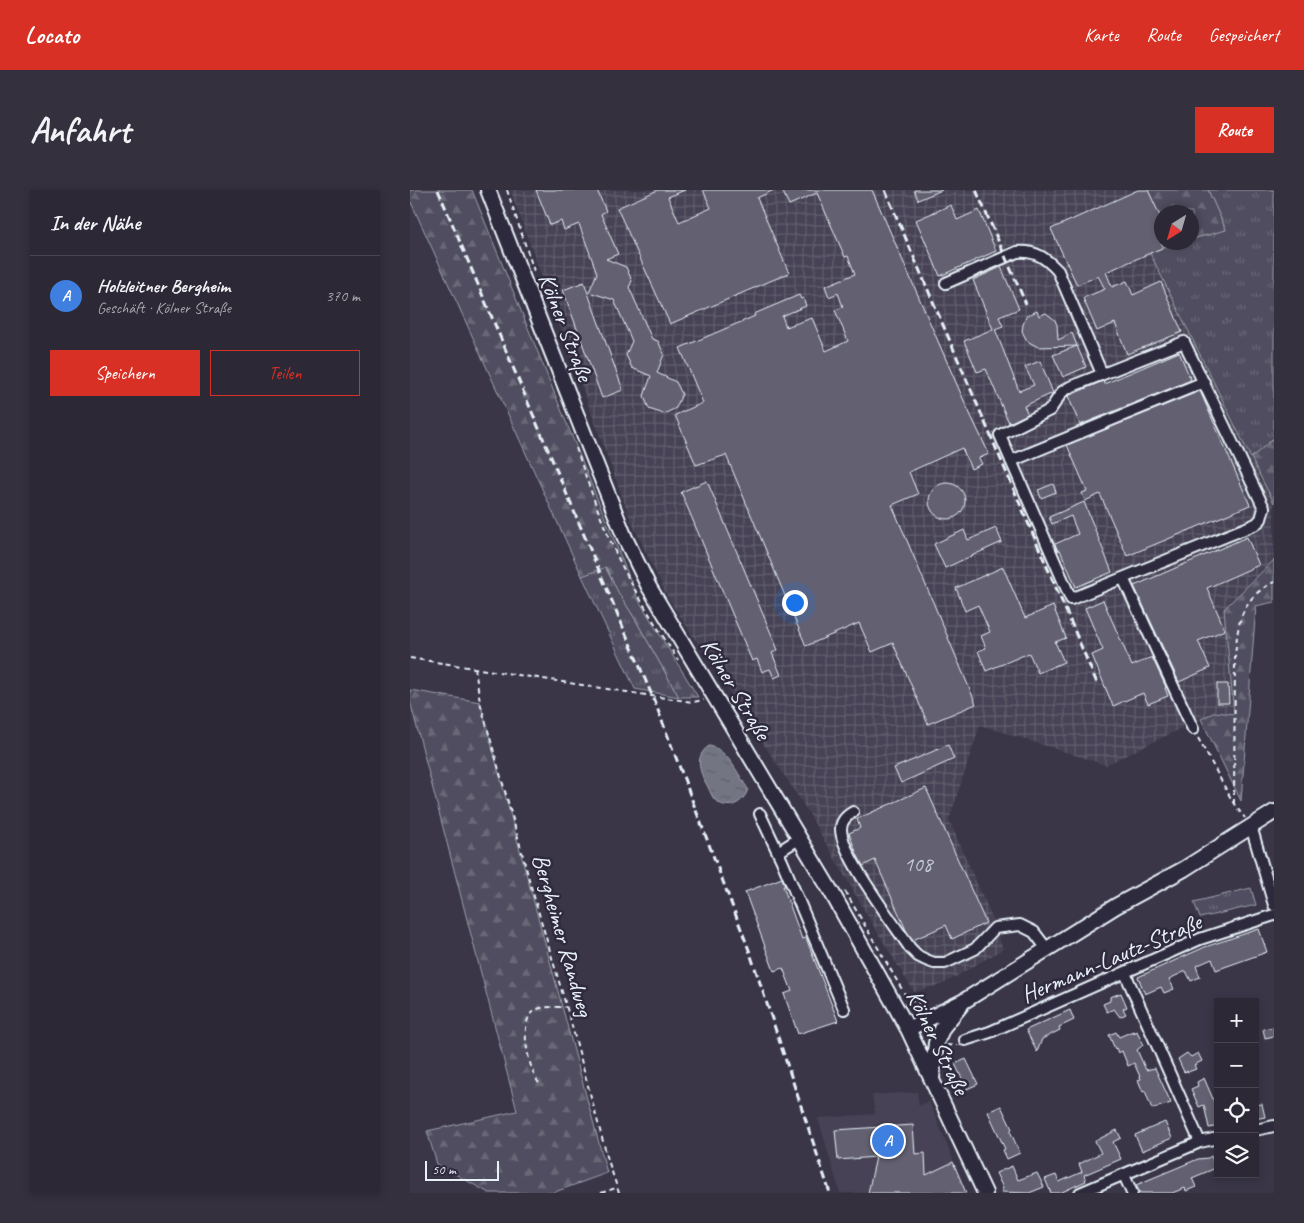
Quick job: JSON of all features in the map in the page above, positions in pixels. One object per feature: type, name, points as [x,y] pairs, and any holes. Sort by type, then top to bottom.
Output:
[{"type":"main road","name":"Kölner Straße","points":[[488,190],[625,538],[648,587],[800,838],[908,1029],[985,1193]]},
{"type":"main road","points":[[908,1029],[964,1001],[1116,906],[1184,869],[1274,812]]},
{"type":"main road","points":[[932,1079],[936,1042],[943,1027],[964,1001]]},
{"type":"street","points":[[946,283],[1017,252],[1026,251],[1039,255],[1058,271],[1102,374]]},
{"type":"street","points":[[1184,342],[1204,382],[1264,508],[1261,519],[1256,524],[1071,599],[1000,435],[1050,410],[1062,392],[1070,387],[1184,342]]},
{"type":"street","points":[[1011,461],[1204,382]]},
{"type":"street","points":[[1123,578],[1193,729]]},
{"type":"street","points":[[853,812],[843,820],[841,828],[845,845],[856,867],[910,948],[918,956],[934,963],[945,963],[974,949],[995,928],[1020,925],[1034,932],[1047,949]]},
{"type":"street","points":[[760,814],[844,1009]]},
{"type":"street","points":[[1252,826],[1274,906]]},
{"type":"street","points":[[778,852],[800,838]]},
{"type":"street","name":"Hermann-Lautz-Straße","points":[[965,1040],[990,1032],[1200,939],[1274,914]]},
{"type":"street","points":[[1124,973],[1200,1142]]},
{"type":"street","points":[[1259,1129],[1274,1126]]},
{"type":"street","points":[[1080,1193],[1200,1142],[1214,1139]]},
{"type":"street","points":[[1124,1175],[1132,1193]]},
{"type":"path","points":[[507,190],[536,279]]},
{"type":"path","points":[[1234,804],[1237,635],[1241,614],[1252,597],[1274,582]]},
{"type":"path","points":[[410,658],[693,702],[714,697]]},
{"type":"path","name":"Bergheimer Randweg","points":[[475,668],[480,702],[616,1188],[619,1193]]},
{"type":"path","points":[[1193,729],[1234,804],[1252,826]]},
{"type":"path","points":[[842,884],[907,998],[918,1003],[926,1020]]},
{"type":"path","points":[[539,1083],[530,1068],[526,1033],[527,1024],[534,1011],[566,1007]]},
{"type":"path","points":[[601,1193],[616,1188]]},
{"type":"shaded area","points":[[510,190],[1148,190],[1154,205],[1154,250],[1157,250],[1150,253],[1274,503],[1274,560],[1224,609],[1234,714],[1215,712],[1106,765],[980,725],[949,820],[990,913],[1003,949],[943,984],[914,992],[805,807],[668,598],[631,521]]},
{"type":"shaded area","points":[[917,1092],[919,1106],[929,1101],[967,1193],[840,1193],[818,1118],[875,1114],[872,1095]]},
{"type":"green space","points":[[410,190],[472,190],[638,599],[698,697],[679,697],[618,592],[606,567],[582,576],[410,200]]},
{"type":"green space","points":[[1148,190],[1208,190],[1226,230],[1199,237],[1199,205],[1154,205]]},
{"type":"green space","points":[[1208,190],[1274,190],[1274,438],[1251,458],[1150,253],[1157,250],[1199,250],[1199,237],[1226,230]]},
{"type":"green space","points":[[1274,438],[1274,503],[1251,458]]},
{"type":"green space","points":[[1274,560],[1274,602],[1256,606],[1241,801],[1201,719],[1215,712],[1234,714],[1224,609]]},
{"type":"green space","points":[[605,567],[679,697],[635,689],[582,576]]},
{"type":"green space","points":[[410,690],[480,702],[607,1173],[552,1193],[489,1193],[437,1164],[427,1131],[517,1111],[410,701]]},
{"type":"green space","points":[[1251,888],[1256,905],[1200,918],[1194,902]]},
{"type":"water","points":[[709,746],[727,757],[748,789],[743,798],[735,804],[720,804],[715,800],[703,776],[700,765],[701,755]]},
{"type":"building","points":[[536,190],[597,190],[606,211],[601,214],[618,254],[606,259],[626,267],[632,281],[629,287],[652,339],[658,341],[664,354],[657,373],[676,382],[682,394],[676,408],[664,414],[649,409],[644,396],[651,376],[632,368],[626,355],[632,341],[614,300],[589,292],[597,273],[579,224],[564,230],[561,221],[550,225]]},
{"type":"building","points":[[658,190],[685,190],[668,197],[679,222],[711,208],[703,190],[774,190],[757,198],[789,273],[670,324],[617,208]]},
{"type":"building","points":[[782,190],[872,190],[989,454],[979,458],[982,464],[971,469],[962,448],[909,472],[918,494],[892,505],[976,704],[928,724],[893,643],[872,652],[859,623],[806,646],[726,455],[696,465],[675,415],[703,403],[680,348],[755,316],[754,314],[799,295],[801,299],[803,298],[806,306],[782,316],[786,327],[812,318],[826,351],[848,341],[835,310],[843,307],[838,293],[829,297],[825,286],[855,274],[848,256],[845,257],[817,193],[789,205]]},
{"type":"building","points":[[914,190],[942,190],[918,200]]},
{"type":"building","points":[[1138,190],[1148,190],[1155,205],[1154,250],[1157,250],[1106,272],[1112,287],[1127,281],[1133,295],[1161,282],[1182,332],[1127,354],[1115,323],[1097,331],[1083,298],[1105,289],[1098,276],[1077,285],[1051,229]]},
{"type":"building","points":[[951,205],[957,220],[979,210],[996,251],[940,276],[916,220]]},
{"type":"building","points":[[1001,267],[1019,309],[999,317],[1003,326],[995,329],[1019,391],[1034,385],[1025,367],[1040,361],[1053,393],[1024,406],[1028,414],[1009,423],[986,369],[977,372],[964,341],[993,329],[973,280]]},
{"type":"building","points":[[584,282],[623,390],[602,398],[563,290]]},
{"type":"building","points":[[1037,311],[1039,316],[1046,313],[1055,320],[1058,340],[1072,333],[1077,346],[1038,347],[1027,341],[1022,331],[1026,316]]},
{"type":"building","points":[[1077,346],[1086,367],[1063,377],[1053,355]]},
{"type":"building","points":[[1179,352],[1191,380],[1080,425],[1068,396],[1103,381],[1104,384]]},
{"type":"building","points":[[1200,391],[1250,505],[1127,556],[1100,494],[1085,501],[1082,493],[1087,491],[1067,445]]},
{"type":"building","points":[[707,481],[778,650],[772,653],[781,675],[774,678],[770,669],[762,672],[757,659],[752,661],[681,492]]},
{"type":"building","points":[[947,483],[959,489],[965,501],[959,513],[947,519],[935,513],[929,501],[935,489]]},
{"type":"building","points":[[1053,484],[1056,492],[1041,498],[1038,490]]},
{"type":"building","points":[[1084,502],[1112,572],[1076,587],[1060,550],[1058,551],[1055,544],[1078,534],[1071,516],[1052,524],[1049,517]]},
{"type":"building","points":[[996,528],[1002,542],[945,568],[934,544],[964,530],[968,540]]},
{"type":"building","points":[[1247,537],[1259,565],[1207,588],[1225,630],[1198,641],[1210,668],[1179,682],[1134,586]]},
{"type":"building","points":[[1003,567],[1025,618],[1053,606],[1066,638],[1055,642],[1064,662],[1038,673],[1029,653],[986,671],[978,651],[986,648],[981,636],[990,632],[978,605],[965,611],[956,588]]},
{"type":"building","points":[[1103,600],[1132,666],[1152,657],[1166,687],[1168,696],[1148,704],[1143,693],[1113,706],[1092,655],[1103,650],[1085,608]]},
{"type":"building","points":[[1217,684],[1228,684],[1229,703],[1217,703]]},
{"type":"building","points":[[948,745],[954,759],[901,783],[894,768]]},
{"type":"building","points":[[926,788],[986,923],[952,939],[946,925],[913,940],[906,930],[875,860],[863,866],[849,833],[860,828],[857,819]]},
{"type":"building","points":[[782,878],[785,886],[783,886],[802,939],[806,938],[838,1021],[798,1034],[784,994],[792,991],[783,968],[774,971],[745,892]]},
{"type":"building","points":[[1259,929],[1267,952],[1216,970],[1212,959],[1196,966],[1200,977],[1191,981],[1186,971],[1169,979],[1174,989],[1164,993],[1161,987],[1145,994],[1138,977],[1205,947]]},
{"type":"building","points":[[1121,993],[1127,1007],[1123,1009],[1126,1014],[1120,1017],[1114,1009],[1107,1012],[1103,1004],[1110,1001],[1110,997]]},
{"type":"building","points":[[1070,1010],[1074,1020],[1059,1027],[1060,1030],[1042,1039],[1037,1052],[1026,1030]]},
{"type":"building","points":[[1274,1027],[1274,1036],[1265,1038],[1263,1029]]},
{"type":"building","points":[[1133,1031],[1134,1033],[1137,1031],[1143,1045],[1137,1050],[1146,1070],[1155,1068],[1171,1103],[1152,1109],[1145,1091],[1143,1092],[1138,1080],[1141,1079],[1134,1063],[1128,1066],[1122,1051],[1118,1053],[1109,1035],[1116,1032],[1119,1037]]},
{"type":"building","points":[[1187,1053],[1191,1057],[1198,1053],[1202,1061],[1194,1065],[1196,1069],[1184,1072],[1178,1059]]},
{"type":"building","points":[[966,1059],[978,1084],[967,1089],[955,1064]]},
{"type":"building","points":[[1204,1078],[1214,1101],[1214,1127],[1209,1128],[1204,1105],[1199,1107],[1191,1089],[1198,1086],[1197,1082]]},
{"type":"building","points":[[1259,1104],[1262,1104],[1265,1117],[1259,1118]]},
{"type":"building","points":[[1001,1106],[1012,1129],[1010,1131],[1020,1153],[1007,1159],[1003,1150],[1005,1149],[988,1112]]},
{"type":"building","points":[[1165,1122],[1172,1138],[1142,1151],[1135,1135]]},
{"type":"building","points":[[913,1125],[915,1154],[925,1153],[926,1175],[953,1162],[966,1193],[868,1193],[876,1157],[838,1160],[835,1130]]},
{"type":"building","points":[[1117,1130],[1121,1138],[1113,1142],[1121,1159],[1084,1175],[1086,1181],[1060,1193],[1051,1193],[1045,1179],[1056,1175],[1059,1182],[1082,1172],[1079,1164],[1101,1153],[1095,1141]]},
{"type":"building","points":[[1211,1156],[1214,1169],[1192,1178],[1196,1187],[1186,1191],[1185,1188],[1172,1193],[1140,1193],[1136,1185],[1198,1159]]},
{"type":"building","points":[[1012,1166],[1018,1180],[1037,1173],[1044,1187],[1029,1193],[1001,1192],[1003,1188],[996,1173]]},
{"type":"railway","points":[[438,190],[656,705],[749,950],[830,1193]]},
{"type":"railway","points":[[885,190],[1097,683]]},
{"type":"railway","points":[[976,190],[1026,304]]},
{"type":"place","name":"Holzleitner Bergheim","points":[[888,1141]]}]
